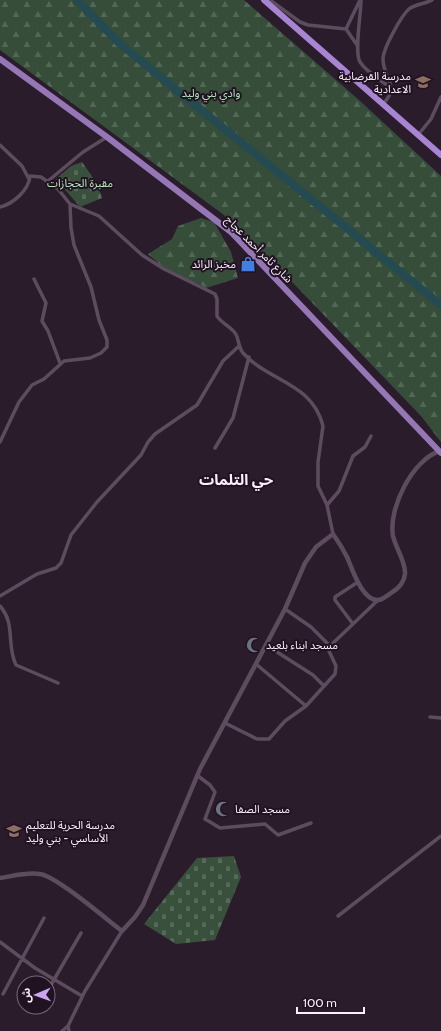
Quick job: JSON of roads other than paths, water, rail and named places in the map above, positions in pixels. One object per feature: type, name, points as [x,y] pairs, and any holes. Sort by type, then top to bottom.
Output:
[{"type":"highway","points":[[264,0],[382,105],[441,155]]},
{"type":"main road","name":"شارع ثامر أحمد عجاج","points":[[0,59],[107,137],[231,232],[440,452]]},
{"type":"street","points":[[270,0],[300,22],[346,29],[357,45]]},
{"type":"street","points":[[361,0],[361,21],[357,45],[359,61],[365,68],[391,88]]},
{"type":"street","points":[[346,29],[361,0]]},
{"type":"street","points":[[382,105],[390,97],[391,88],[384,64],[384,52],[404,14],[410,9],[432,0]]},
{"type":"street","points":[[418,135],[431,119],[441,97]]},
{"type":"street","points":[[48,182],[83,152],[107,137]]},
{"type":"street","points":[[0,145],[22,166],[30,180]]},
{"type":"street","points":[[0,207],[7,206],[15,200],[30,180],[30,176],[36,176],[58,189],[70,204],[99,216],[140,254],[158,266],[215,294],[218,299],[217,316],[234,332],[239,346],[249,358],[307,396],[318,414],[323,426],[318,462],[318,486],[327,505],[333,534],[347,557],[358,582],[371,598],[377,601]]},
{"type":"street","points":[[0,442],[25,393],[32,385],[52,372],[60,363],[64,361],[90,358],[101,353],[107,347],[107,340],[99,320],[91,287],[74,245],[71,228],[70,204]]},
{"type":"street","points":[[34,279],[46,303],[42,321],[48,331],[60,363]]},
{"type":"street","points":[[0,596],[37,574],[56,568],[61,564],[71,535],[97,502],[141,455],[148,442],[155,434],[197,405],[223,361],[239,346]]},
{"type":"street","points":[[215,448],[233,418],[249,358]]},
{"type":"street","points":[[327,505],[339,491],[353,456],[365,447],[371,436]]},
{"type":"street","points":[[225,723],[257,739],[265,740],[285,721],[306,706],[335,674],[335,662],[329,651],[330,646],[377,601],[386,597],[400,586],[404,574],[404,568],[393,536],[392,525],[398,498],[402,489],[430,454],[440,452]]},
{"type":"street","points":[[62,1031],[68,1026],[82,996],[122,931],[135,918],[143,906],[198,776],[285,609],[306,563],[316,547],[333,534]]},
{"type":"street","points":[[353,624],[336,600],[335,596],[358,582]]},
{"type":"street","points":[[0,606],[8,617],[12,651],[16,665],[58,682]]},
{"type":"street","points":[[285,609],[311,627],[330,646]]},
{"type":"street","points":[[266,645],[313,675],[324,686]]},
{"type":"street","points":[[256,664],[306,706]]},
{"type":"street","points":[[430,717],[441,718]]},
{"type":"street","points":[[198,776],[210,785],[215,792],[206,819],[220,828],[265,824],[278,835],[311,823]]},
{"type":"street","points":[[338,916],[441,836]]},
{"type":"street","points":[[0,878],[33,873],[47,876],[122,931]]},
{"type":"street","points":[[4,994],[44,918]]},
{"type":"street","points":[[56,977],[81,933]]},
{"type":"street","points":[[0,942],[46,975]]},
{"type":"street","points":[[56,981],[82,996]]},
{"type":"street","points":[[68,1026],[69,1031]]},
{"type":"waterway","name":"وادي بني وليد","points":[[77,0],[119,43],[441,305]]},
{"type":"place","name":"مدرسة القرضابية الاعدادية","points":[[423,82]]},
{"type":"place","name":"مخبز الرائد","points":[[248,264]]},
{"type":"place","name":"مسجد ابناء بلعيد","points":[[254,645]]},
{"type":"place","name":"مسجد الصفا","points":[[223,809]]},
{"type":"place","name":"مدرسة الحرية للتعليم الأساسي - بني وليد","points":[[14,831]]},
{"type":"district","name":"حي التلمات","points":[[236,480]]},
{"type":"park label","name":"مقبرة الحجازات","points":[[80,183]]}]
